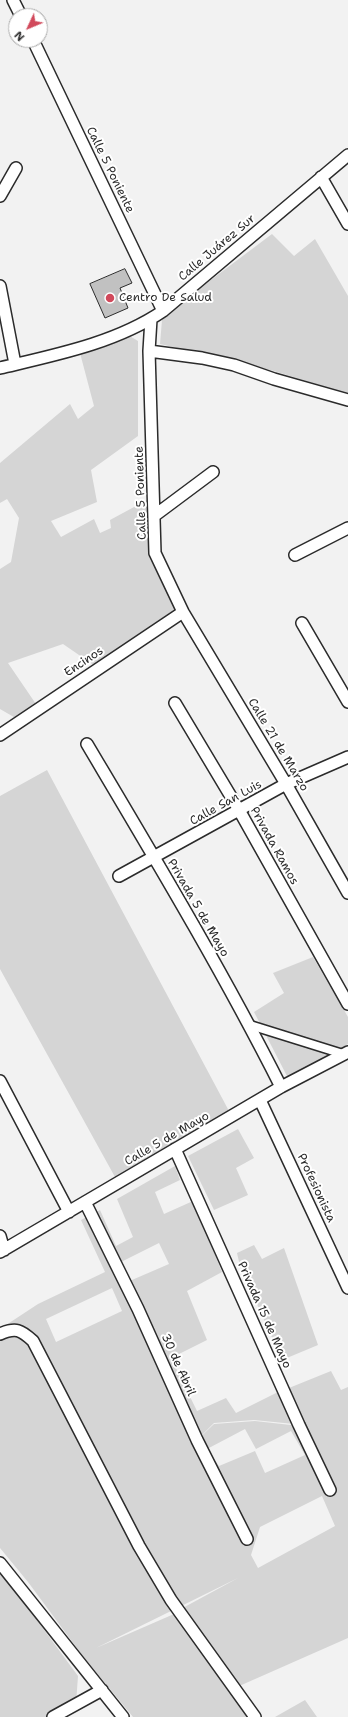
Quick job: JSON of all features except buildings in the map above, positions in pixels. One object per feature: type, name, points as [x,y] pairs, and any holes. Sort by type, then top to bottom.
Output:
[{"type":"street","name":"Calle 5 Poniente","points":[[37,48],[163,311]]},
{"type":"street","name":"Calle Juárez Sur","points":[[0,368],[88,346],[151,319],[163,311],[348,155]]},
{"type":"street","points":[[0,196],[16,168]]},
{"type":"street","points":[[321,177],[348,224]]},
{"type":"street","points":[[0,286],[16,364]]},
{"type":"street","name":"Calle 5 Poniente","points":[[151,319],[149,351],[155,553],[183,612]]},
{"type":"street","points":[[149,351],[202,358],[234,365],[274,379],[348,400]]},
{"type":"street","points":[[154,516],[213,472]]},
{"type":"street","points":[[295,555],[348,528]]},
{"type":"street","name":"Encinos","points":[[0,735],[183,612]]},
{"type":"street","name":"Calle 21 de Marzo","points":[[183,612],[286,784],[348,893]]},
{"type":"street","points":[[302,623],[348,702]]},
{"type":"street","name":"Privada Ramos","points":[[175,703],[239,810],[348,1004]]},
{"type":"street","name":"Privada 5 de Mayo","points":[[86,744],[154,858],[250,1025],[281,1087]]},
{"type":"street","name":"Calle San Luis","points":[[119,876],[286,784],[348,757]]},
{"type":"street","points":[[250,1025],[345,1053]]},
{"type":"street","name":"Calle 5 de Mayo","points":[[2,1251],[281,1087],[345,1053]]},
{"type":"street","points":[[0,1081],[69,1212]]},
{"type":"street","name":"Profesionista","points":[[260,1100],[348,1288]]},
{"type":"street","name":"Privada 15 de Mayo","points":[[175,1149],[299,1425],[330,1490]]},
{"type":"street","name":"30 de Abril","points":[[85,1202],[138,1309],[197,1440],[247,1539]]},
{"type":"street","points":[[0,1236],[2,1251]]},
{"type":"street","points":[[0,1334],[9,1330],[21,1331],[33,1341],[139,1546],[171,1600],[255,1717]]},
{"type":"street","points":[[0,1563],[123,1717]]},
{"type":"street","points":[[53,1717],[102,1690]]},
{"type":"shaded area","points":[[272,234],[294,256],[315,239],[348,296],[348,394],[274,371],[160,344],[162,320],[167,313]]},
{"type":"shaded area","points":[[128,335],[138,341],[138,436],[91,470],[97,502],[51,521],[61,537],[94,519],[100,533],[111,528],[110,520],[147,500],[149,557],[177,612],[95,666],[63,644],[8,663],[38,707],[19,720],[0,709],[0,569],[11,562],[19,518],[7,499],[0,503],[0,463],[70,404],[78,419],[94,406],[80,353]]},
{"type":"shaded area","points":[[47,770],[229,1111],[115,1177],[0,969],[0,796]]},
{"type":"shaded area","points":[[313,957],[348,1017],[348,1044],[288,1078],[254,1012],[284,993],[273,973]]},
{"type":"shaded area","points":[[238,1129],[254,1158],[236,1168],[248,1195],[214,1210],[188,1156]]},
{"type":"shaded area","points":[[175,1166],[180,1180],[155,1192],[164,1214],[193,1201],[222,1272],[187,1291],[207,1340],[171,1358],[197,1411],[226,1398],[236,1413],[278,1392],[294,1424],[254,1420],[214,1423],[193,1444],[214,1424],[255,1421],[300,1426],[284,1390],[331,1371],[341,1390],[348,1387],[348,1638],[237,1687],[179,1610],[238,1578],[96,1648],[174,1614],[249,1717],[133,1717],[82,1655],[28,1582],[0,1548],[0,1329],[38,1304],[105,1272],[81,1220],[100,1210],[116,1246],[133,1237],[117,1199]],"holes":[[[159,1243],[169,1264],[125,1283],[127,1281],[121,1262]],[[112,1288],[122,1311],[56,1342],[46,1319]],[[245,1429],[256,1449],[291,1431],[305,1455],[265,1473],[255,1451],[219,1466],[207,1449]],[[322,1496],[335,1526],[258,1568],[251,1555],[260,1527]]]},
{"type":"shaded area","points":[[254,1245],[262,1259],[284,1248],[318,1345],[282,1360],[240,1266],[237,1253]]},
{"type":"shaded area","points":[[0,1570],[78,1676],[76,1704],[50,1717],[0,1717]]},
{"type":"shaded area","points":[[305,1700],[317,1717],[275,1717]]},
{"type":"place","name":"Centro De Salud","points":[[110,298]]}]
